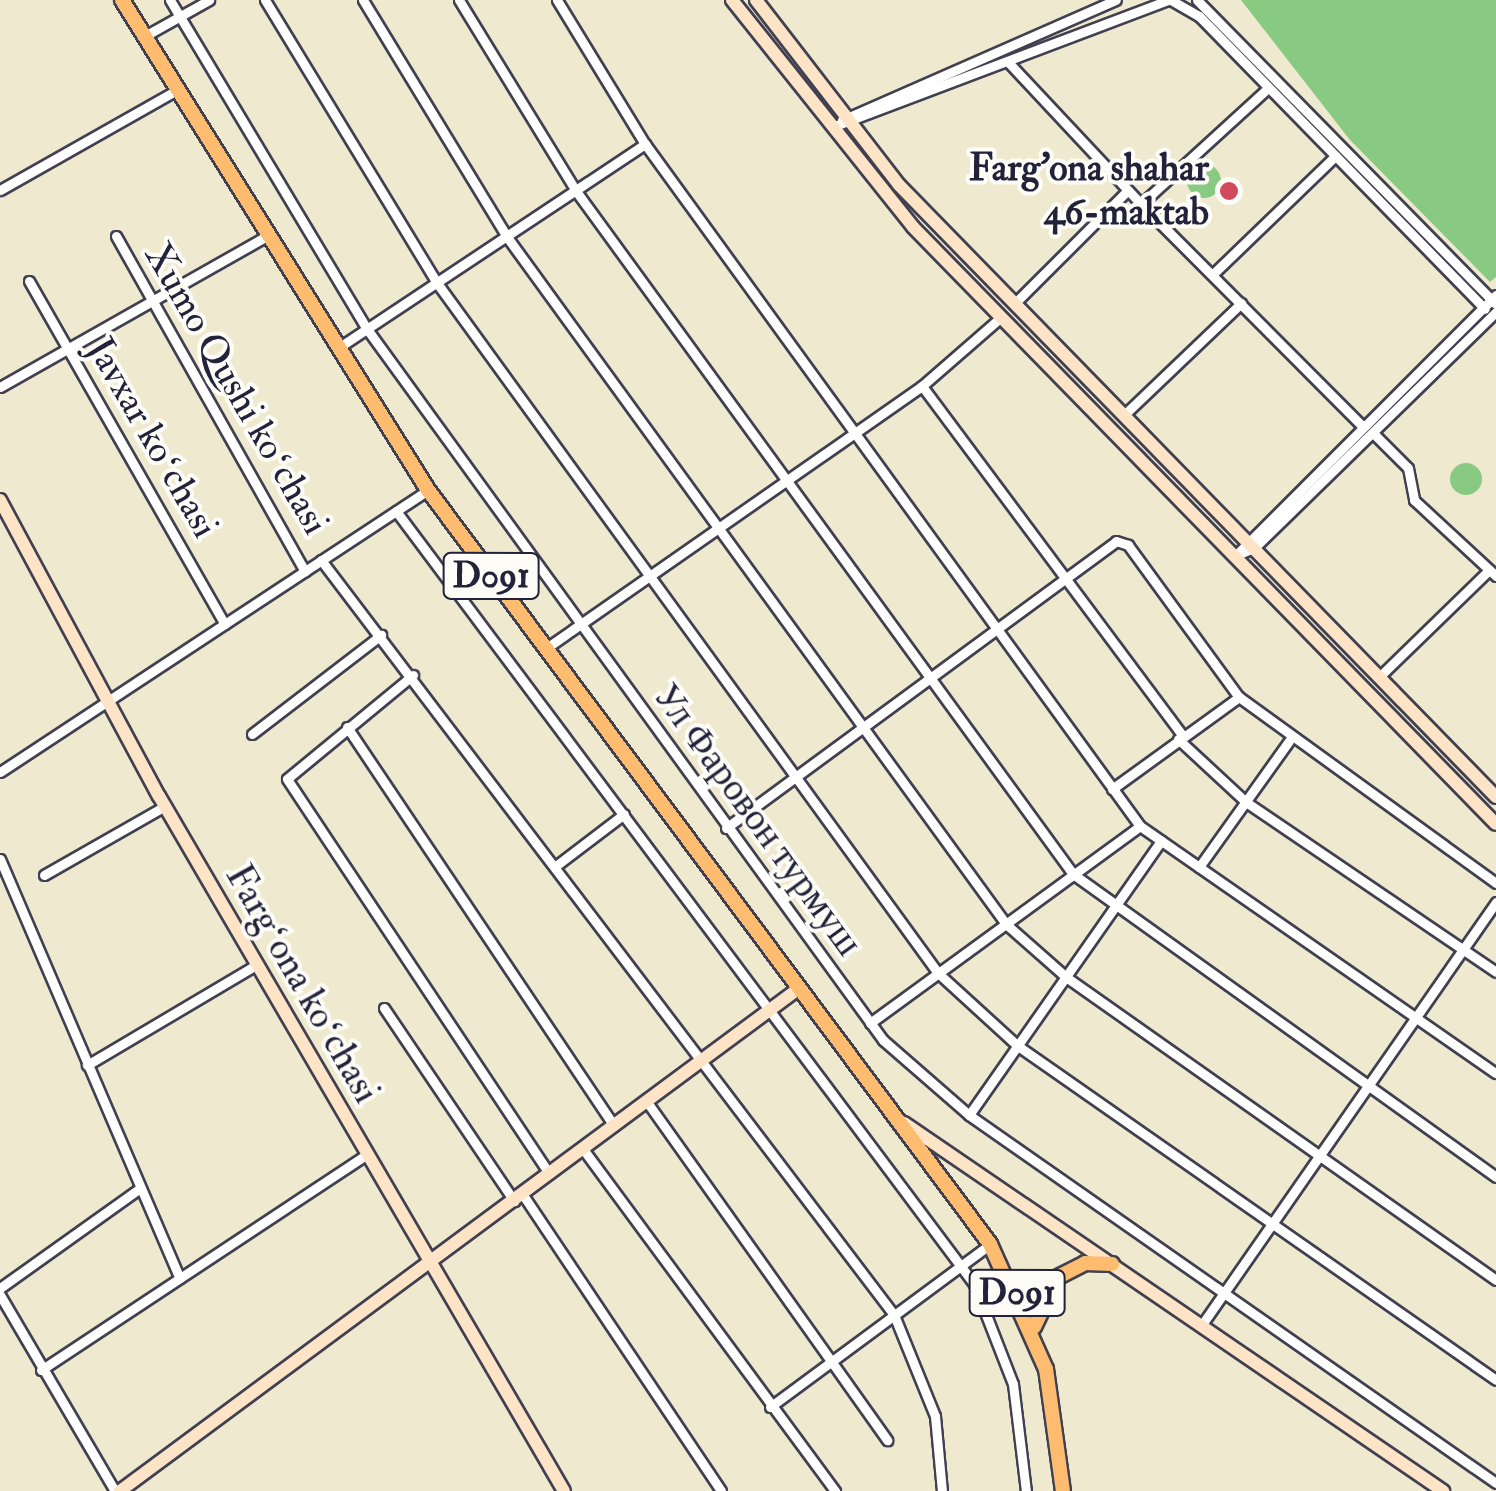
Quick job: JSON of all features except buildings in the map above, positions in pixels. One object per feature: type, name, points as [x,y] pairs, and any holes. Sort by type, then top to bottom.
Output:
[{"type":"main road","name":"D091","points":[[122,0],[263,238],[428,490],[798,989],[904,1123],[990,1244],[1037,1343],[1064,1491]]},
{"type":"main road","points":[[1037,1343],[1037,1309],[1053,1282],[1085,1263],[1112,1264]]},
{"type":"street","name":"Ул Фаровон турмуш","points":[[170,0],[367,329],[576,626],[870,1023],[969,1115],[1496,1484]]},
{"type":"street","points":[[144,37],[208,0]]},
{"type":"street","name":"Ул Фаровон турмуш","points":[[265,0],[437,283],[644,578],[938,973],[1018,1046],[1496,1380]]},
{"type":"street","points":[[363,0],[507,237],[714,528],[1006,924],[1066,978],[1496,1280]]},
{"type":"street","points":[[459,0],[576,190],[782,481],[1073,874],[1113,908],[1496,1177]]},
{"type":"street","points":[[557,0],[644,144],[852,436],[1140,826],[1496,1073]]},
{"type":"street","points":[[732,0],[856,156],[1000,318],[1496,824]]},
{"type":"street","points":[[756,0],[875,152],[1015,303],[1496,797]]},
{"type":"street","points":[[852,120],[1124,2],[1170,0],[1200,16],[1335,156],[1492,301]]},
{"type":"street","points":[[1197,0],[1492,301],[1495,316],[1255,548],[1235,556]]},
{"type":"street","points":[[832,127],[1009,63],[1124,2]]},
{"type":"street","points":[[1009,63],[1127,191],[1361,425]]},
{"type":"street","points":[[1141,204],[1268,88]]},
{"type":"street","points":[[0,190],[176,91]]},
{"type":"street","points":[[336,349],[644,144]]},
{"type":"street","points":[[856,156],[875,152]]},
{"type":"street","points":[[1213,274],[1335,156]]},
{"type":"street","points":[[1015,303],[1127,191]]},
{"type":"street","name":"Xumo Qushi koʻchasi","points":[[116,236],[305,571]]},
{"type":"street","points":[[0,387],[263,238]]},
{"type":"street","name":"Javxar koʻchasi","points":[[29,281],[226,624]]},
{"type":"street","points":[[1252,572],[1257,528],[1492,301]]},
{"type":"street","points":[[1124,415],[1241,303]]},
{"type":"street","points":[[545,650],[922,386],[1000,318]]},
{"type":"street","points":[[922,386],[1180,737],[1246,802],[1496,972]]},
{"type":"street","points":[[1374,433],[1408,468],[1414,500],[1493,573],[1379,677]]},
{"type":"street","points":[[0,772],[428,490]]},
{"type":"street","name":"Fargʻona koʻchasi","points":[[0,500],[165,806],[429,1266],[564,1491]]},
{"type":"street","points":[[396,511],[961,1266],[1006,1358],[1026,1491]]},
{"type":"street","points":[[1236,528],[1257,528]]},
{"type":"street","points":[[726,828],[1116,541],[1128,545],[1240,697],[1289,740],[1496,884]]},
{"type":"street","points":[[321,560],[413,675],[894,1315],[935,1416],[942,1491]]},
{"type":"street","points":[[252,734],[381,635]]},
{"type":"street","points":[[413,675],[287,778],[549,1174]]},
{"type":"street","points":[[1112,789],[1240,697]]},
{"type":"street","points":[[347,727],[614,1126]]},
{"type":"street","points":[[1199,868],[1289,740]]},
{"type":"street","points":[[44,875],[165,806]]},
{"type":"street","points":[[557,865],[624,814]]},
{"type":"street","points":[[870,1023],[1140,826]]},
{"type":"street","points":[[969,1115],[1161,841]]},
{"type":"street","points":[[0,858],[180,1278]]},
{"type":"street","points":[[1203,1323],[1496,902]]},
{"type":"street","points":[[86,1065],[256,965]]},
{"type":"street","points":[[140,1188],[0,1291],[41,1370],[118,1491],[429,1266],[798,989]]},
{"type":"street","points":[[384,1008],[721,1491]]},
{"type":"street","points":[[647,1102],[888,1440]]},
{"type":"street","points":[[904,1123],[1203,1323],[1443,1491]]},
{"type":"street","points":[[584,1149],[835,1491]]},
{"type":"street","points":[[41,1370],[366,1154]]},
{"type":"street","points":[[770,1406],[990,1244]]},
{"type":"green space","points":[[1241,0],[1496,0],[1496,277],[1490,282],[1350,140]]},
{"type":"green space","points":[[1204,164],[1216,169],[1221,181],[1216,193],[1204,198],[1192,193],[1187,181],[1192,169]]},
{"type":"green space","points":[[1466,463],[1477,468],[1482,479],[1477,490],[1466,495],[1455,490],[1450,479],[1455,468]]},
{"type":"place","name":"Farg'ona shahar 46-maktab","points":[[1229,191]]}]
